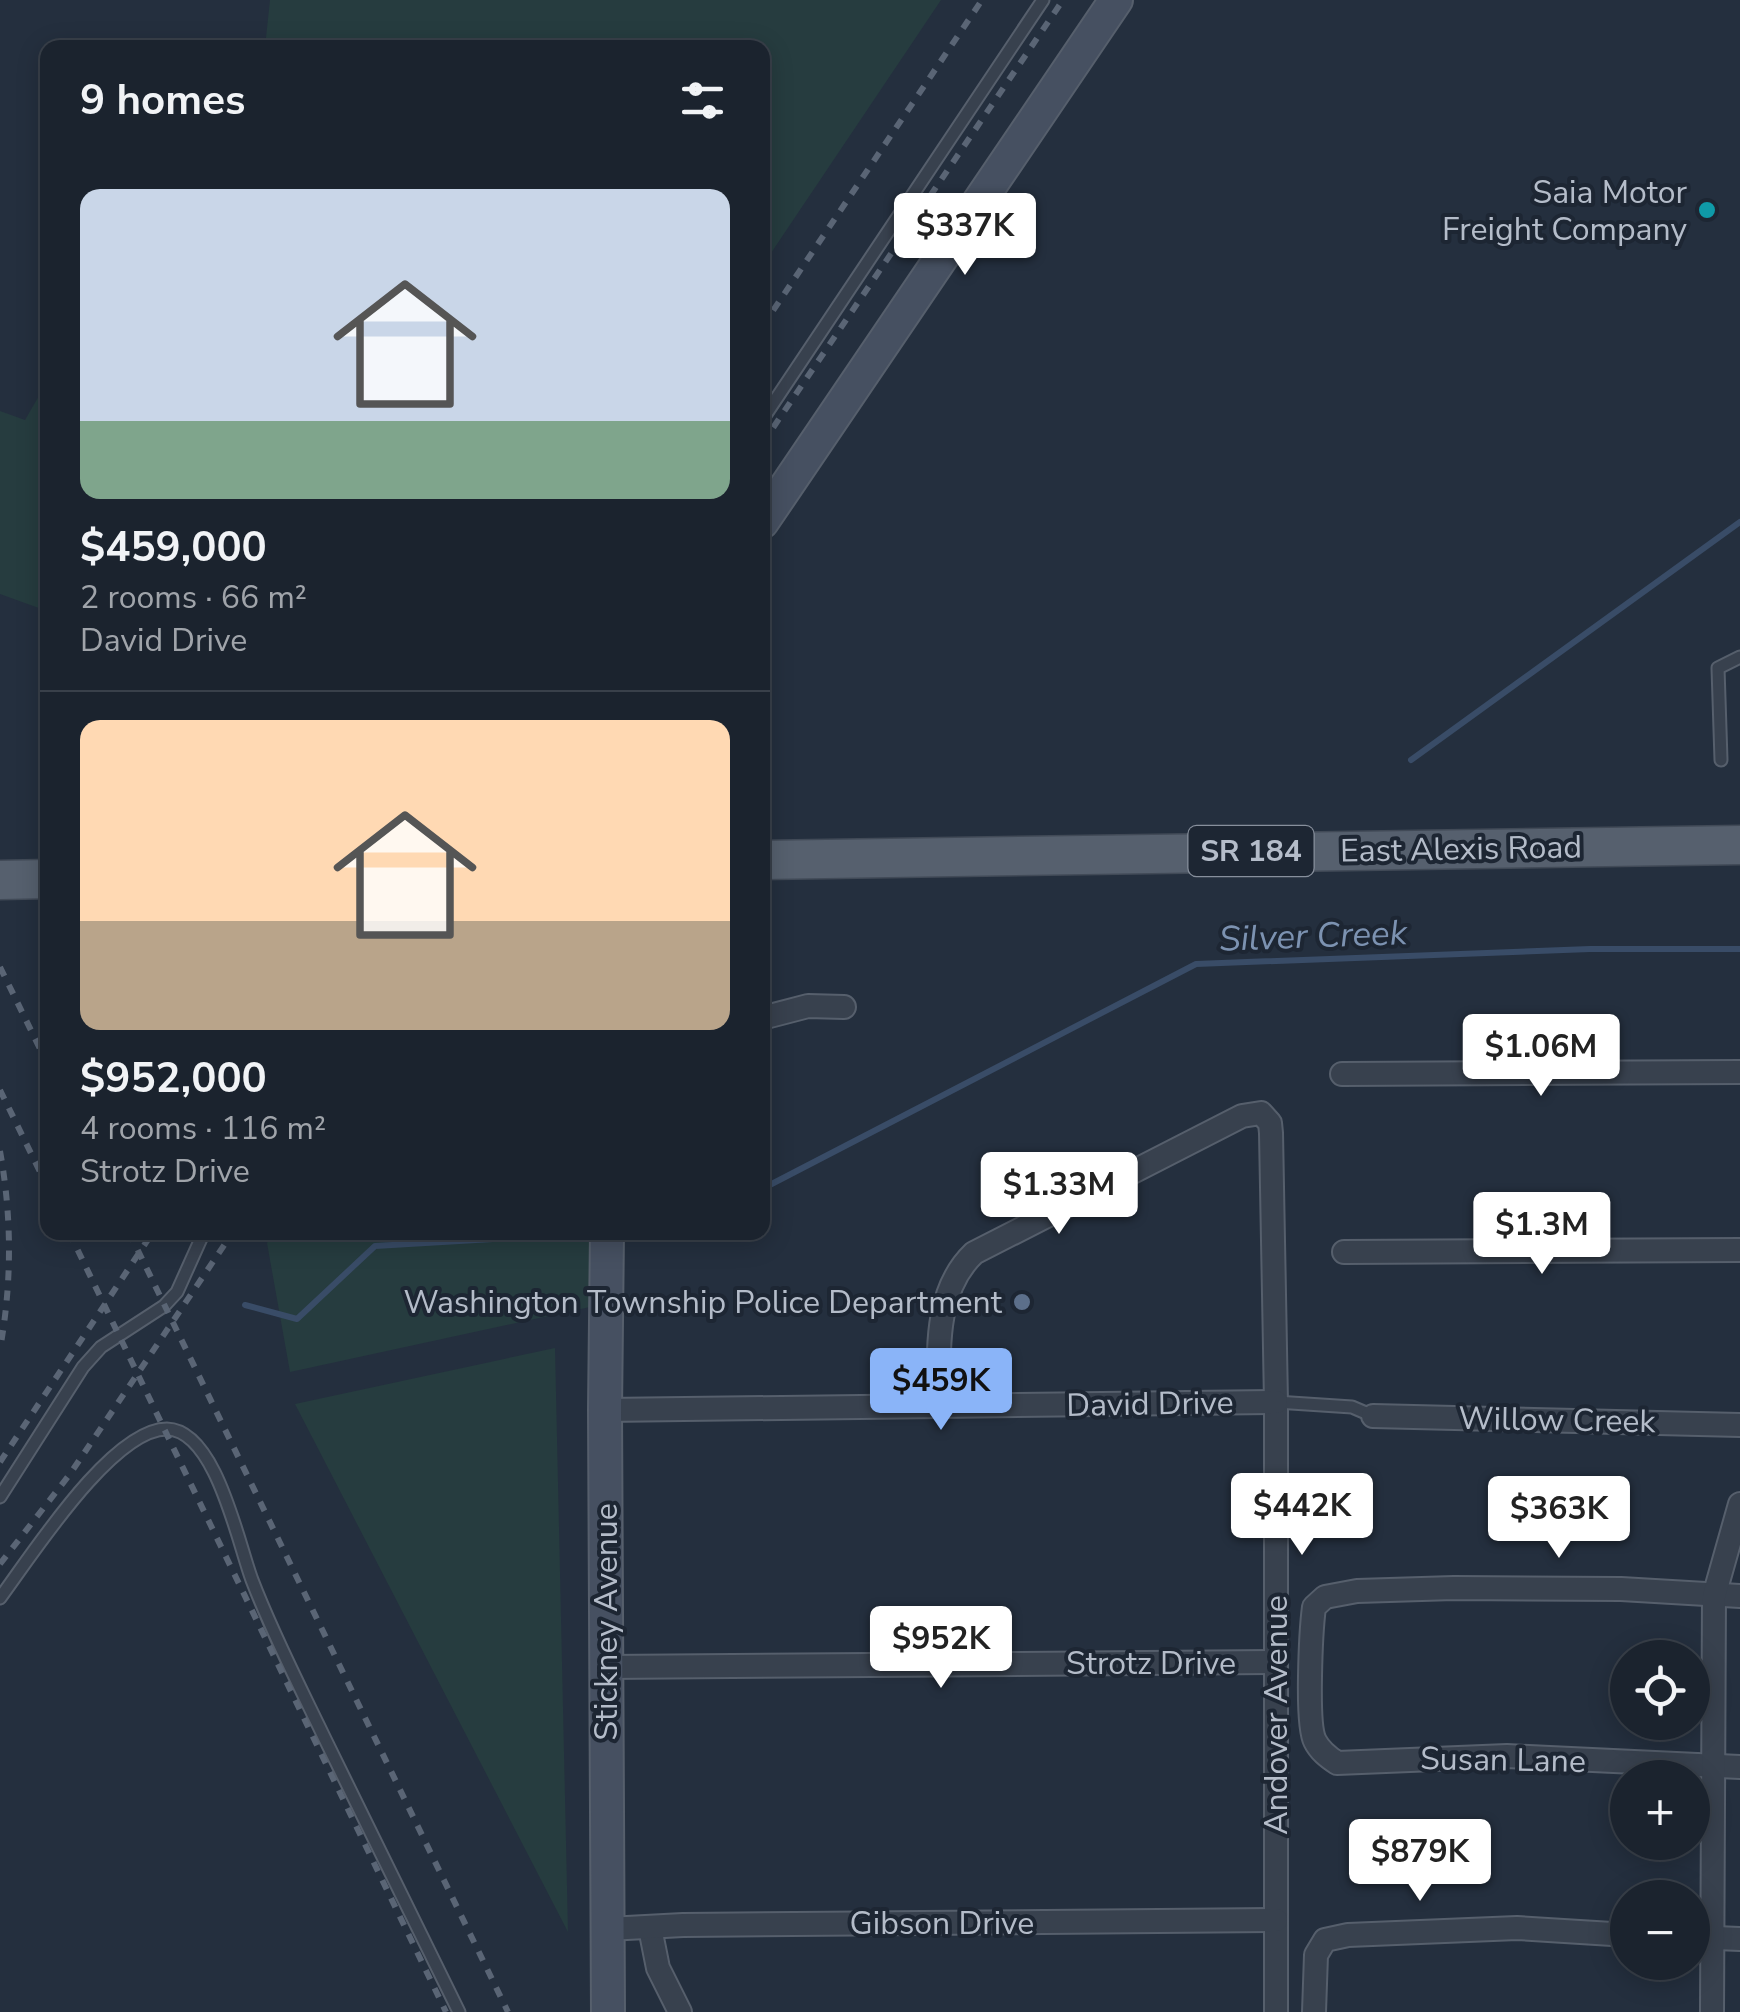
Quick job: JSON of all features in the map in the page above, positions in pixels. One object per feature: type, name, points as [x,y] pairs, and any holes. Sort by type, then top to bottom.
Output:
[{"type":"main road","name":"East Alexis Road","points":[[770,860],[1740,845]]},
{"type":"main road","points":[[0,880],[40,878]]},
{"type":"street","points":[[770,510],[1116,0]]},
{"type":"street","points":[[770,1016],[808,1006],[844,1006]]},
{"type":"street","points":[[1342,1074],[1740,1072]]},
{"type":"street","name":"Andover Avenue","points":[[940,1406],[941,1317],[953,1282],[974,1253],[1242,1116],[1261,1112],[1267,1118],[1271,1133],[1276,1402],[1276,2012]]},
{"type":"street","name":"Stickney Avenue","points":[[607,1240],[604,1410],[608,2012]]},
{"type":"street","points":[[1344,1252],[1740,1250]]},
{"type":"street","name":"David Drive","points":[[604,1410],[1276,1402]]},
{"type":"street","name":"Willow Creek","points":[[1373,1416],[1740,1425]]},
{"type":"street","points":[[1705,1880],[1712,1766],[1714,1596],[1740,1504]]},
{"type":"street","name":"Susan Lane","points":[[1740,1596],[1539,1586],[1378,1591],[1325,1597],[1314,1608],[1311,1669],[1312,1738],[1337,1763],[1507,1756],[1740,1767]]},
{"type":"street","name":"Strotz Drive","points":[[606,1667],[1276,1662]]},
{"type":"street","name":"Gibson Drive","points":[[608,1929],[1276,1920]]},
{"type":"street","points":[[650,1928],[662,1980],[680,2012]]},
{"type":"street","points":[[1314,2012],[1316,1954],[1325,1940],[1435,1929],[1516,1928],[1610,1934]]},
{"type":"street","points":[[1710,1938],[1740,1940]]},
{"type":"street","points":[[1708,1980],[1712,2012]]},
{"type":"lane","points":[[770,408],[1043,0]]},
{"type":"lane","points":[[1721,760],[1718,668],[1740,658]]},
{"type":"lane","points":[[0,1497],[92,1357],[118,1333],[164,1306],[177,1292],[200,1240]]},
{"type":"lane","points":[[1276,1402],[1352,1407],[1373,1416]]},
{"type":"lane","points":[[0,1598],[85,1487],[116,1454],[140,1437],[164,1429],[195,1440],[222,1490],[249,1572],[279,1644],[458,2012]]},
{"type":"green space","points":[[270,0],[941,0],[770,255],[770,40],[266,40]]},
{"type":"green space","points":[[40,394],[40,608],[0,594],[0,411],[25,420]]},
{"type":"green space","points":[[592,1240],[590,1307],[290,1372],[267,1243]]},
{"type":"green space","points":[[555,1348],[568,1932],[295,1404]]},
{"type":"waterway","points":[[1411,760],[1740,522]]},
{"type":"waterway","name":"Silver Creek","points":[[770,1185],[1196,964],[1590,949],[1740,949]]},
{"type":"waterway","name":"Silver Creek","points":[[245,1305],[297,1319],[375,1246],[477,1240]]},
{"type":"railway","points":[[770,315],[982,0]]},
{"type":"railway","points":[[770,432],[1063,0]]},
{"type":"railway","points":[[0,967],[40,1049]]},
{"type":"railway","points":[[0,1090],[40,1172]]},
{"type":"railway","points":[[0,1151],[9,1250],[0,1349]]},
{"type":"railway","points":[[73,1240],[446,2012]]},
{"type":"railway","points":[[133,1240],[508,2012]]},
{"type":"railway","points":[[0,1462],[148,1240]]},
{"type":"railway","points":[[0,1564],[70,1474],[228,1240]]},
{"type":"place","name":"Saia Motor Freight Company","points":[[1707,210]]},
{"type":"place","name":"Washington Township Police Department","points":[[1022,1302]]}]
